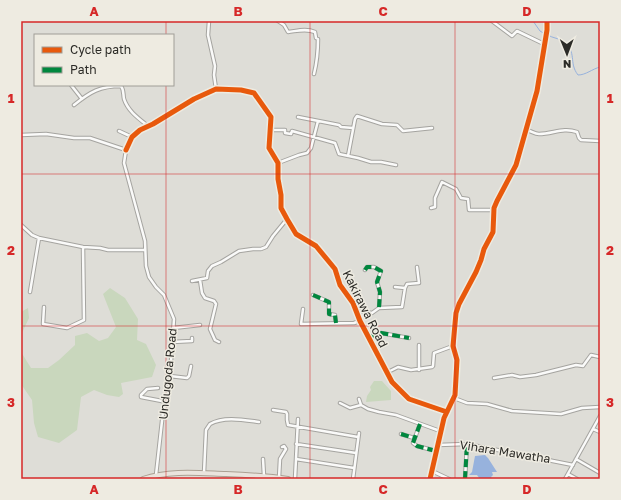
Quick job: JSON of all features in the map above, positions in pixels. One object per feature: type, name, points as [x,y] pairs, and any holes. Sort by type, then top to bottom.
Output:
[{"type":"main road","points":[[143,479],[185,472],[264,476],[288,479]]},
{"type":"street","points":[[209,21],[208,35],[215,66],[214,75],[216,89]]},
{"type":"street","points":[[278,21],[284,25],[288,32],[311,30],[315,32],[316,38],[318,39],[318,44],[317,63],[314,74]]},
{"type":"street","points":[[492,21],[512,36],[518,30],[544,44]]},
{"type":"street","points":[[430,479],[440,431],[456,391],[457,360],[453,346],[456,313],[459,304],[482,260],[484,249],[493,232],[494,210],[497,201],[516,165],[527,130],[537,91],[547,30],[547,21]]},
{"type":"street","points":[[72,86],[82,99]]},
{"type":"street","points":[[74,105],[94,91],[110,86],[124,86],[124,97],[129,109],[148,126]]},
{"type":"street","name":"Kakirawa Road","points":[[132,137],[140,130],[194,99],[216,89],[241,90],[254,93],[271,116],[269,148],[278,163],[281,208],[296,234],[316,246],[335,269],[340,285],[353,303],[360,321],[392,382],[406,397],[447,412]]},
{"type":"street","points":[[348,156],[355,118],[357,116],[382,124],[397,125],[403,131],[432,128]]},
{"type":"street","points":[[298,117],[339,125],[341,127],[353,128]]},
{"type":"street","points":[[278,163],[308,153],[311,148],[318,121]]},
{"type":"street","points":[[271,130],[285,130],[285,133],[291,134],[292,131],[312,136],[314,138],[335,143],[339,154],[371,162],[396,165]]},
{"type":"street","points":[[527,130],[537,135],[572,130],[578,132],[579,138],[582,140],[600,142]]},
{"type":"street","points":[[21,135],[46,134],[74,138],[90,138],[126,150],[132,137],[119,131]]},
{"type":"street","name":"Undugoda Road","points":[[126,150],[124,163],[145,241],[144,250],[149,277],[164,295],[174,319],[167,402],[163,412],[153,477]]},
{"type":"street","points":[[431,208],[435,207],[435,198],[442,182],[456,188],[462,198],[468,199],[469,210],[494,210]]},
{"type":"street","points":[[192,281],[206,278],[208,271],[212,266],[240,251],[261,249],[266,247],[287,219]]},
{"type":"street","points":[[21,225],[39,238],[83,247],[108,250],[144,250]]},
{"type":"street","points":[[30,292],[39,238]]},
{"type":"street","points":[[44,306],[43,324],[66,328],[84,320],[83,247]]},
{"type":"street","points":[[365,270],[367,267],[374,267],[381,271],[377,282],[380,292],[379,308]]},
{"type":"street","points":[[357,311],[372,313],[379,308],[402,307],[407,284],[419,283],[417,267]]},
{"type":"street","points":[[200,280],[202,293],[205,298],[214,301],[216,304],[210,329],[215,340],[219,342]]},
{"type":"street","points":[[395,287],[405,288]]},
{"type":"street","points":[[313,295],[329,302],[329,314],[335,316],[336,323]]},
{"type":"street","points":[[303,309],[301,324],[360,321]]},
{"type":"street","points":[[173,328],[200,325]]},
{"type":"street","points":[[369,337],[381,333],[409,338]]},
{"type":"street","points":[[172,342],[192,341],[192,338]]},
{"type":"street","points":[[419,346],[420,370]]},
{"type":"street","points":[[386,373],[398,367],[411,370],[432,368],[434,354],[453,346]]},
{"type":"street","points":[[494,378],[512,375],[520,377],[536,375],[576,365],[583,366],[591,355],[600,357]]},
{"type":"street","points":[[170,376],[187,378],[189,376],[191,366]]},
{"type":"street","points":[[158,388],[147,389],[141,397],[167,402]]},
{"type":"street","points":[[454,398],[467,403],[487,404],[512,411],[560,414],[582,408],[600,407]]},
{"type":"street","points":[[358,399],[361,405],[368,409],[396,415],[440,431]]},
{"type":"street","points":[[340,403],[350,408],[361,405]]},
{"type":"street","points":[[273,410],[286,412],[288,414],[288,425],[297,428],[358,438]]},
{"type":"street","points":[[565,479],[600,416]]},
{"type":"street","points":[[295,479],[298,419]]},
{"type":"street","points":[[204,473],[206,430],[210,424],[225,420],[259,422]]},
{"type":"street","points":[[420,424],[413,443],[417,446],[436,451]]},
{"type":"street","points":[[593,429],[600,432]]},
{"type":"street","points":[[353,479],[359,433]]},
{"type":"street","points":[[401,434],[414,438]]},
{"type":"street","points":[[296,444],[356,453]]},
{"type":"street","points":[[465,479],[467,444]]},
{"type":"street","name":"Vihara Mawatha","points":[[437,445],[467,444],[573,464]]},
{"type":"street","points":[[281,457],[286,449],[284,446],[282,447]]},
{"type":"street","points":[[279,478],[281,452]]},
{"type":"street","points":[[263,459],[264,476]]},
{"type":"street","points":[[296,459],[354,468]]},
{"type":"street","points":[[576,459],[600,473]]},
{"type":"street","points":[[432,471],[449,479]]},
{"type":"street","points":[[568,474],[577,479]]},
{"type":"green space","points":[[110,288],[125,298],[138,319],[137,340],[146,344],[156,365],[152,377],[121,383],[123,394],[119,397],[107,395],[94,390],[81,397],[77,430],[59,443],[38,437],[34,423],[32,400],[21,384],[21,352],[31,368],[48,368],[75,345],[75,336],[87,333],[99,341],[108,338],[116,327],[103,294]]},
{"type":"green space","points":[[28,308],[29,318],[21,335],[21,312]]},
{"type":"green space","points":[[374,381],[382,381],[391,391],[391,400],[366,402],[367,396],[371,390],[370,387]]},
{"type":"water","points":[[485,455],[497,472],[492,472],[492,479],[480,479],[477,475],[469,475],[472,472],[475,456]]},
{"type":"waterway","points":[[533,21],[540,31],[545,34]]},
{"type":"waterway","points":[[548,35],[559,39],[568,45],[572,54],[575,70],[578,75],[600,67]]},
{"type":"marked path","points":[[365,270],[367,267],[374,267],[381,271],[377,282],[380,292],[379,308]]},
{"type":"marked path","points":[[313,295],[329,302],[329,314],[335,315],[336,323]]},
{"type":"marked path","points":[[369,337],[381,333],[409,338]]},
{"type":"marked path","points":[[420,424],[413,443],[417,446],[436,451]]},
{"type":"marked path","points":[[401,434],[414,438]]},
{"type":"marked path","points":[[465,479],[467,444]]},
{"type":"cycle path","points":[[430,479],[444,418],[455,395],[457,360],[453,346],[456,313],[493,232],[494,208],[516,165],[537,91],[547,30],[547,21]]},
{"type":"cycle path","points":[[126,150],[132,137],[140,130],[153,124],[194,99],[216,89],[241,90],[254,93],[271,117],[269,148],[278,163],[281,208],[296,234],[316,246],[335,269],[340,285],[353,303],[360,321],[392,382],[409,399],[447,412]]}]
